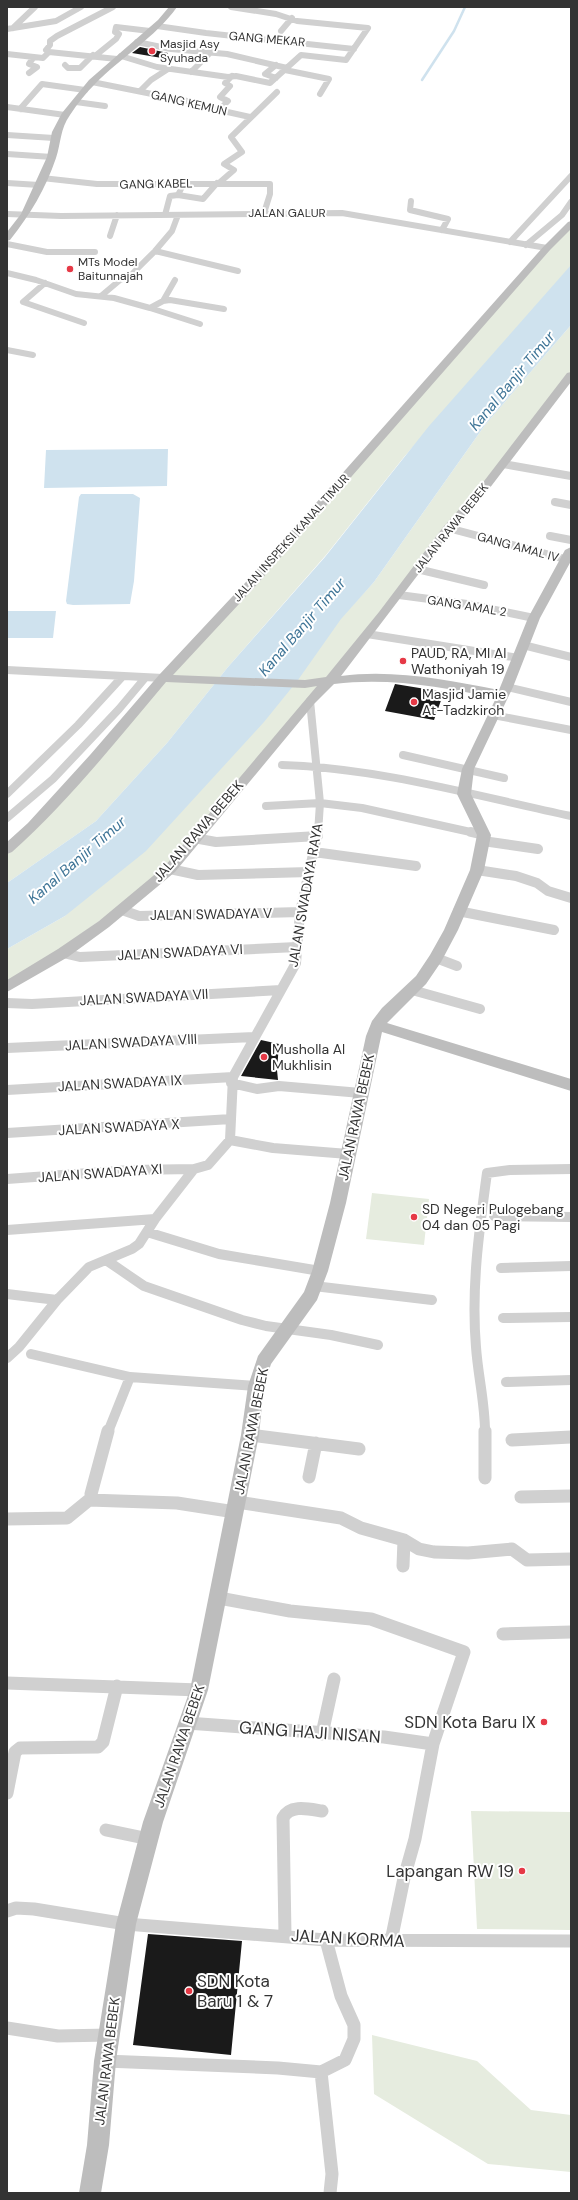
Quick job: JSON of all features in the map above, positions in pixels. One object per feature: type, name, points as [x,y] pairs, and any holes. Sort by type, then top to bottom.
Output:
[{"type":"street","points":[[14,28],[35,7]]},
{"type":"street","points":[[7,29],[52,22],[75,12],[81,7]]},
{"type":"street","points":[[49,52],[46,50],[50,46],[50,41],[66,30],[104,13],[113,7]]},
{"type":"street","points":[[7,238],[25,215],[52,157],[54,138],[65,115],[92,82],[153,29],[173,7]]},
{"type":"street","points":[[49,52],[119,57],[168,69],[271,82],[301,55],[344,61],[354,50],[368,28],[302,21],[276,14],[231,7]]},
{"type":"street","points":[[281,31],[292,18]]},
{"type":"street","name":"GANG MEKAR","points":[[94,55],[116,39],[119,34],[115,32],[116,27],[153,29],[243,39],[298,41],[354,50]]},
{"type":"street","points":[[137,42],[170,49],[211,52],[276,65],[286,69],[329,79],[320,94]]},
{"type":"street","points":[[7,54],[33,58],[45,58],[49,52]]},
{"type":"street","points":[[191,72],[211,52]]},
{"type":"street","points":[[65,65],[68,68],[80,68],[94,55]]},
{"type":"street","points":[[30,73],[37,67],[29,64],[33,58]]},
{"type":"street","points":[[276,65],[265,74],[276,78]]},
{"type":"street","points":[[140,91],[155,77],[168,69]]},
{"type":"street","points":[[219,110],[228,101],[220,97],[230,86],[226,83],[232,76]]},
{"type":"street","name":"GANG KEMUN","points":[[92,82],[187,101],[250,117]]},
{"type":"street","points":[[20,109],[44,84],[85,90]]},
{"type":"street","points":[[165,215],[170,196],[178,195],[204,199],[218,183],[234,170],[224,164],[242,152],[231,137],[277,92]]},
{"type":"street","points":[[76,102],[105,106]]},
{"type":"street","points":[[7,107],[65,115]]},
{"type":"street","points":[[7,134],[54,138]]},
{"type":"street","points":[[7,154],[52,157]]},
{"type":"street","points":[[510,242],[562,197],[571,176]]},
{"type":"street","name":"GANG KABEL","points":[[7,183],[270,184],[270,194],[264,213]]},
{"type":"street","points":[[178,195],[184,183]]},
{"type":"street","points":[[411,201],[409,208],[412,211],[448,218],[442,230]]},
{"type":"street","points":[[526,245],[562,215],[571,202]]},
{"type":"street","name":"JALAN GALUR","points":[[7,214],[178,215],[342,213],[547,248]]},
{"type":"street","points":[[110,236],[117,215]]},
{"type":"street","points":[[101,296],[120,280],[130,276],[155,251],[170,235],[178,215]]},
{"type":"street","name":"JALAN INSPEKSI KANAL TIMUR","points":[[7,849],[33,826],[96,758],[163,678],[254,580],[547,248],[571,224]]},
{"type":"street","points":[[7,244],[47,252],[95,252]]},
{"type":"street","points":[[155,251],[238,271]]},
{"type":"street","points":[[7,273],[45,283],[76,294],[101,296],[128,301],[200,324]]},
{"type":"street","points":[[163,301],[175,280]]},
{"type":"street","points":[[45,283],[23,302],[84,323]]},
{"type":"street","points":[[150,308],[163,301],[170,300],[224,309]]},
{"type":"street","points":[[7,350],[33,356]]},
{"type":"street","name":"JALAN RAWA BEBEK","points":[[7,987],[63,953],[122,910],[170,869],[194,838],[310,701],[330,681],[399,595],[448,528],[503,464],[571,375]]},
{"type":"street","points":[[503,464],[571,476]]},
{"type":"street","points":[[555,502],[571,505]]},
{"type":"street","name":"GANG AMAL IV","points":[[448,528],[568,555]]},
{"type":"street","points":[[550,536],[571,540]]},
{"type":"street","points":[[483,838],[464,794],[468,769],[505,691],[534,618],[568,555]]},
{"type":"street","points":[[417,569],[484,585]]},
{"type":"street","name":"GANG AMAL 2","points":[[399,595],[467,604],[534,618]]},
{"type":"street","points":[[367,634],[519,658]]},
{"type":"street","points":[[523,645],[571,657]]},
{"type":"street","points":[[7,670],[92,673],[122,678],[163,678],[305,684],[352,678],[401,679],[505,691],[571,702]]},
{"type":"street","points":[[7,794],[78,725],[122,678]]},
{"type":"street","points":[[7,818],[53,779],[92,738],[145,678]]},
{"type":"street","name":"JALAN SWADAYA RAYA","points":[[230,1140],[232,1080],[254,1037],[296,963],[300,912],[318,836],[320,803],[310,701]]},
{"type":"street","points":[[493,715],[571,730]]},
{"type":"street","points":[[403,755],[504,778]]},
{"type":"street","points":[[282,764],[316,766],[373,774],[571,816]]},
{"type":"street","points":[[266,806],[320,803],[369,809],[483,838],[538,849]]},
{"type":"street","points":[[194,838],[216,842],[318,836]]},
{"type":"street","name":"JALAN RAWA BEBEK","points":[[90,2193],[98,2145],[105,2061],[126,1924],[149,1839],[199,1690],[219,1598],[250,1435],[256,1386],[264,1361],[311,1295],[317,1279],[338,1203],[377,1025],[388,1012],[412,990],[436,958],[477,870],[483,838]]},
{"type":"street","points":[[314,852],[416,866]]},
{"type":"street","points":[[170,869],[198,875],[310,872]]},
{"type":"street","points":[[477,870],[516,876],[537,883],[548,891],[571,898]]},
{"type":"street","name":"JALAN SWADAYA V","points":[[122,910],[139,916],[300,912]]},
{"type":"street","points":[[458,911],[554,930]]},
{"type":"street","name":"JALAN SWADAYA VI","points":[[63,953],[88,957],[297,947]]},
{"type":"street","points":[[436,958],[458,966]]},
{"type":"street","name":"JALAN SWADAYA VII","points":[[7,1004],[24,1005],[281,990]]},
{"type":"street","points":[[412,990],[480,1009]]},
{"type":"street","points":[[377,1025],[537,1075],[571,1084]]},
{"type":"street","name":"JALAN SWADAYA VIII","points":[[7,1048],[254,1037]]},
{"type":"street","name":"JALAN SWADAYA IX","points":[[7,1090],[232,1080],[258,1088],[273,1086],[303,1087],[361,1093]]},
{"type":"street","name":"JALAN SWADAYA X","points":[[7,1133],[231,1120]]},
{"type":"street","points":[[7,1358],[19,1347],[57,1300],[89,1267],[132,1249],[139,1244],[155,1219],[194,1169],[208,1165],[230,1140],[273,1148],[348,1154]]},
{"type":"street","name":"JALAN SWADAYA XI","points":[[7,1179],[130,1170],[194,1169]]},
{"type":"street","points":[[485,1478],[485,1408],[476,1347],[475,1298],[477,1249],[487,1173],[510,1170],[571,1169]]},
{"type":"street","points":[[494,1216],[571,1217]]},
{"type":"street","points":[[7,1230],[155,1219]]},
{"type":"street","points":[[147,1232],[219,1254],[317,1279],[432,1300]]},
{"type":"street","points":[[106,1260],[132,1279],[154,1290],[242,1320],[287,1329],[331,1335],[378,1345]]},
{"type":"street","points":[[501,1268],[571,1266]]},
{"type":"street","points":[[7,1294],[57,1300]]},
{"type":"street","points":[[503,1318],[571,1317]]},
{"type":"street","points":[[7,1348],[19,1347]]},
{"type":"street","points":[[31,1354],[130,1377],[256,1386]]},
{"type":"street","points":[[90,1494],[110,1424],[130,1377]]},
{"type":"street","points":[[506,1382],[571,1380]]},
{"type":"street","points":[[250,1435],[359,1449]]},
{"type":"street","points":[[512,1440],[571,1437]]},
{"type":"street","points":[[309,1477],[316,1444]]},
{"type":"street","points":[[521,1497],[571,1496]]},
{"type":"street","points":[[7,1519],[67,1518],[89,1500],[177,1502],[341,1518],[361,1528],[404,1540],[419,1549],[434,1552],[468,1552],[512,1549],[527,1560],[571,1559]]},
{"type":"street","points":[[403,1566],[404,1540]]},
{"type":"street","points":[[219,1598],[290,1611],[371,1620],[464,1652],[433,1744],[415,1839],[404,1878],[391,1941]]},
{"type":"street","points":[[503,1634],[571,1632]]},
{"type":"street","points":[[322,1734],[334,1679]]},
{"type":"street","points":[[7,1683],[199,1690]]},
{"type":"street","points":[[7,1793],[15,1752],[20,1748],[98,1747],[103,1742],[117,1686]]},
{"type":"street","name":"GANG HAJI NISAN","points":[[187,1723],[322,1734],[384,1737],[433,1744]]},
{"type":"street","points":[[285,1935],[283,1818],[286,1812],[291,1810],[322,1811]]},
{"type":"street","points":[[106,1830],[149,1839]]},
{"type":"street","name":"JALAN KORMA","points":[[7,1910],[16,1908],[126,1924],[285,1935],[326,1940],[571,1941]]},
{"type":"street","points":[[105,2061],[278,2068],[321,2072],[345,2060],[352,2047],[354,2039],[354,2025],[342,1996],[326,1940]]},
{"type":"street","points":[[7,2028],[43,2034],[83,2037],[109,2035]]},
{"type":"street","points":[[321,2072],[332,2174],[330,2193]]},
{"type":"shaded area","points":[[571,224],[571,266],[404,457],[326,555],[228,667],[167,743],[96,821],[7,883],[7,849]]},
{"type":"shaded area","points":[[571,325],[571,375],[417,569],[156,881],[7,986],[7,949],[65,916],[374,582],[485,425]]},
{"type":"shaded area","points":[[372,1193],[429,1199],[424,1245],[366,1239]]},
{"type":"shaded area","name":"Lapangan RW 19","points":[[471,1811],[571,1812],[571,1930],[477,1929]]},
{"type":"shaded area","points":[[372,2035],[477,2061],[531,2110],[571,2115],[571,2172],[488,2164],[374,2094]]},
{"type":"water","name":"Kanal Banjir Timur","points":[[571,265],[571,325],[485,425],[374,582],[341,619],[298,680],[264,722],[146,851],[65,916],[7,949],[7,883],[96,821],[167,743],[228,667],[325,557],[429,426]]},
{"type":"water","points":[[168,449],[167,486],[44,488],[46,450]]},
{"type":"water","points":[[81,494],[133,494],[140,498],[134,581],[130,604],[67,604],[66,601],[79,497]]},
{"type":"water","points":[[7,611],[56,611],[53,638],[7,638]]},
{"type":"building","name":"Masjid Asy Syuhada","points":[[140,47],[168,53],[162,58],[132,53]]},
{"type":"building","name":"Masjid Jamie At-Tadzkiroh","points":[[395,684],[444,692],[434,720],[385,711]]},
{"type":"building","name":"Musholla Al Mukhlisin","points":[[261,1040],[279,1044],[277,1070],[278,1080],[241,1076]]},
{"type":"building","name":"SDN Kota Baru 1 & 7","points":[[148,1934],[242,1941],[231,2055],[133,2045]]},
{"type":"waterway","points":[[422,80],[454,31],[465,7]]},
{"type":"place","name":"Masjid Asy Syuhada","points":[[152,51]]},
{"type":"place","name":"MTs Model Baitunnajah","points":[[70,269]]},
{"type":"place","name":"PAUD, RA, MI Al Wathoniyah 19","points":[[403,661]]},
{"type":"place","name":"Masjid Jamie At-Tadzkiroh","points":[[414,702]]},
{"type":"place","name":"Musholla Al Mukhlisin","points":[[264,1057]]},
{"type":"place","name":"SD Negeri Pulogebang 04 dan 05 Pagi","points":[[414,1217]]},
{"type":"place","name":"SDN Kota Baru IX","points":[[544,1722]]},
{"type":"place","name":"Lapangan RW 19","points":[[522,1871]]},
{"type":"place","name":"SDN Kota Baru 1 & 7","points":[[189,1991]]}]
